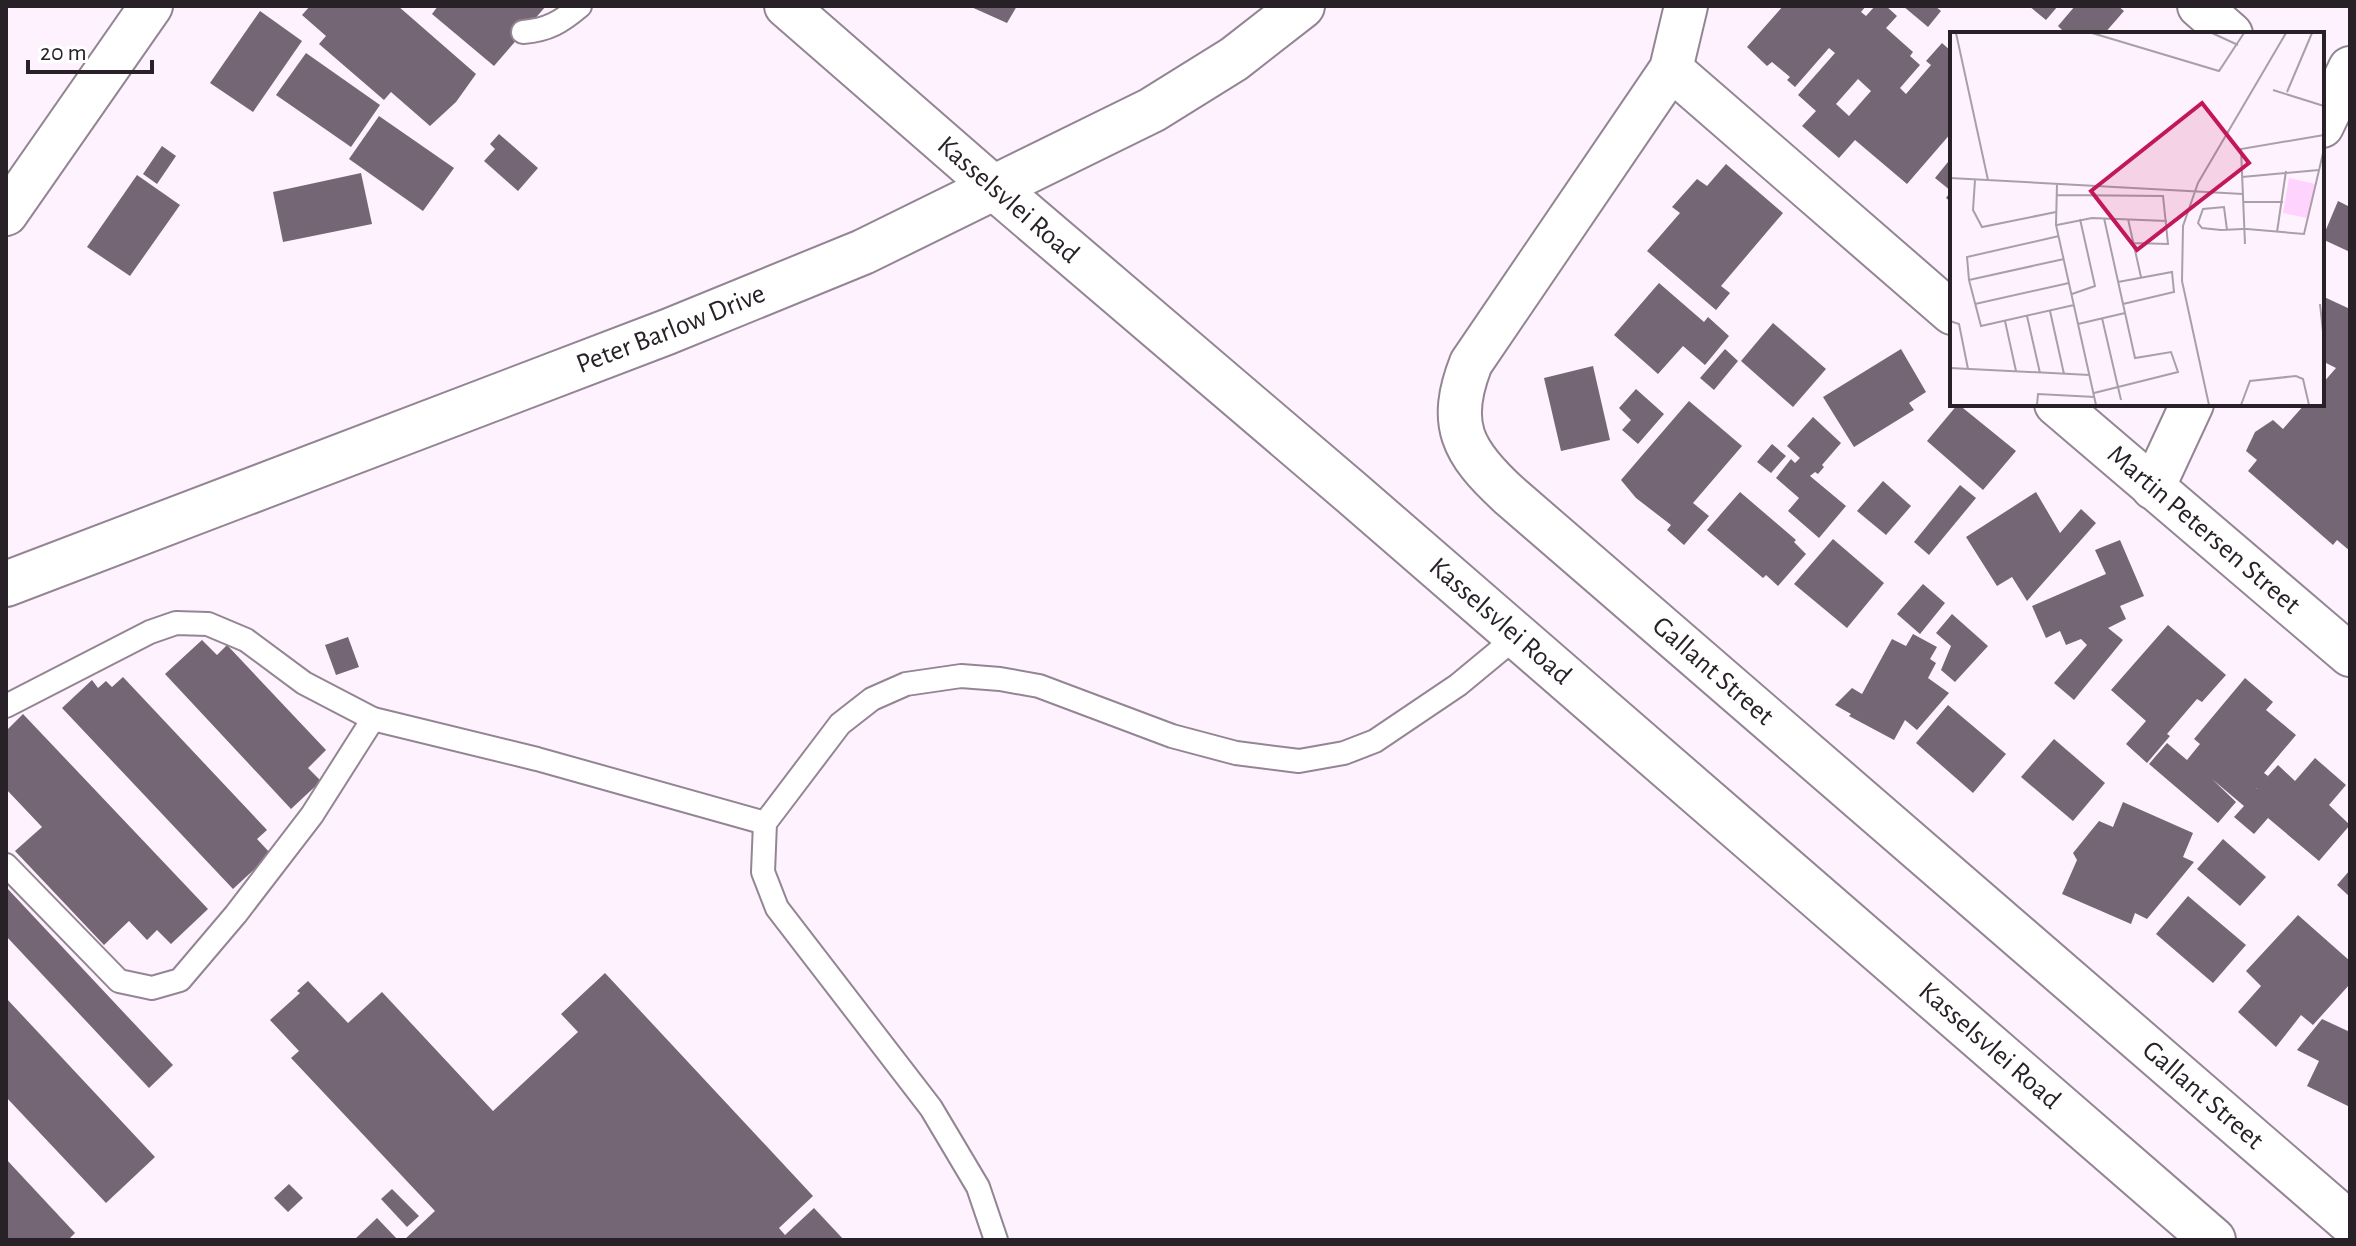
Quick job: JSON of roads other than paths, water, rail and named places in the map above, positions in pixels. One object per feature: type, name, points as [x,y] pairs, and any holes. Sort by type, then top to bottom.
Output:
[{"type":"street","points":[[6,214],[151,6]]},
{"type":"street","name":"Kasselsvlei Road","points":[[786,6],[2213,1240]]},
{"type":"street","name":"Peter Barlow Drive","points":[[6,584],[667,332],[863,252],[1152,110],[1234,59],[1302,6]]},
{"type":"street","name":"Gallant Street","points":[[1686,6],[1671,69],[1471,363],[1462,387],[1458,415],[1465,442],[1478,463],[1509,495],[2350,1223]]},
{"type":"street","points":[[2199,6],[2229,32]]},
{"type":"street","points":[[2324,117],[2350,68]]},
{"type":"street","points":[[1671,69],[1950,311]]},
{"type":"street","name":"Martin Petersen Street","points":[[2058,406],[2350,655]]},
{"type":"street","points":[[2153,488],[2191,406]]},
{"type":"lane","points":[[523,32],[543,31],[561,23],[580,6]]},
{"type":"lane","points":[[6,706],[150,632],[176,623],[208,624],[246,640],[304,683],[373,719],[537,759],[765,823]]},
{"type":"lane","points":[[996,1240],[978,1187],[931,1108],[777,908],[763,872],[765,823],[840,724],[872,699],[906,684],[961,676],[1000,679],[1039,686],[1172,736],[1236,753],[1299,761],[1344,753],[1375,741],[1458,685],[1516,637]]},
{"type":"lane","points":[[6,865],[119,981],[152,988],[180,980],[236,914],[312,815],[373,719]]}]
